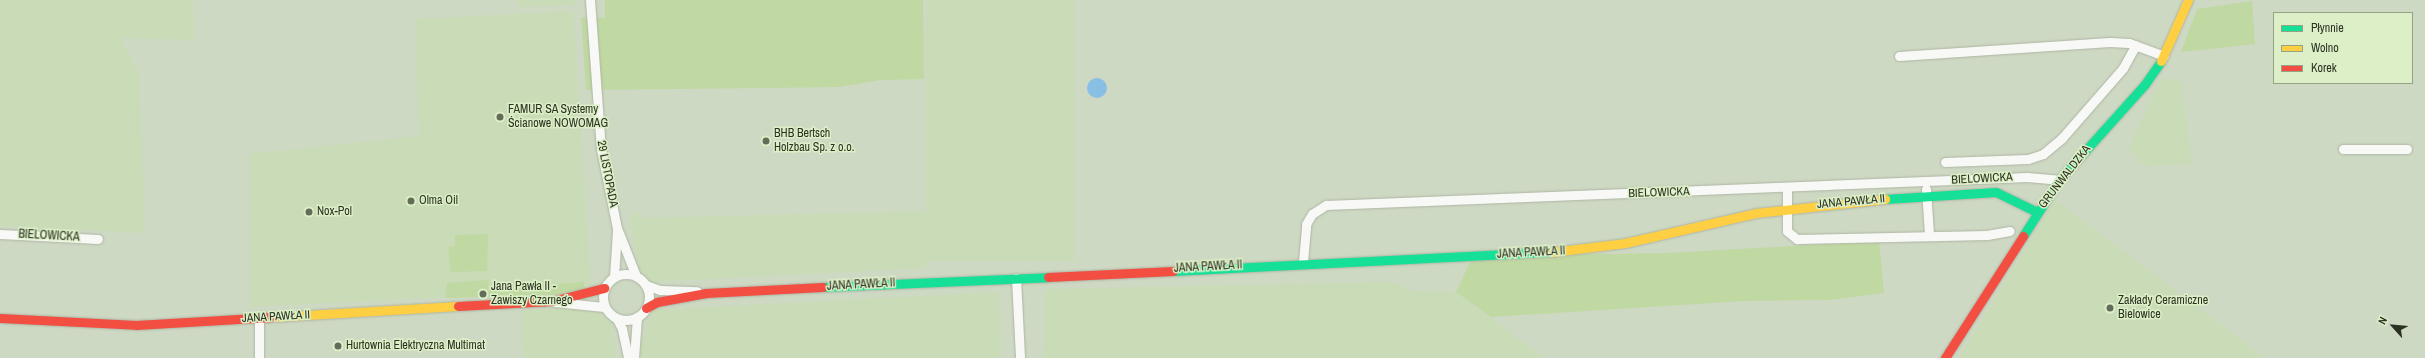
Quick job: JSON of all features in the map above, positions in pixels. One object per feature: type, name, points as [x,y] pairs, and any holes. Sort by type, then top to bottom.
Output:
[{"type":"street","name":"29 LISTOPADA","points":[[590,0],[599,133],[617,228],[636,276]]},
{"type":"street","name":"GRUNWALDZKA","points":[[1945,358],[2037,212],[2059,180],[2145,84],[2164,56],[2188,0]]},
{"type":"street","points":[[1899,56],[2110,42],[2136,45],[2164,56]]},
{"type":"street","points":[[1945,162],[2028,159],[2043,154],[2062,138],[2123,68],[2136,45]]},
{"type":"street","points":[[2343,149],[2407,149]]},
{"type":"street","name":"BIELOWICKA","points":[[1303,262],[1306,224],[1312,214],[1326,205],[1787,189],[2027,176],[2059,180]]},
{"type":"street","points":[[1926,182],[1929,234]]},
{"type":"street","points":[[1787,189],[1787,231],[1797,239],[1929,234],[1987,235],[2010,231]]},
{"type":"street","name":"JANA PAWŁA II","points":[[646,285],[660,290],[706,293],[1303,262],[1584,250],[1787,208],[1926,195],[1996,192],[2012,196],[2037,212]]},
{"type":"street","name":"29 LISTOPADA","points":[[614,277],[617,228]]},
{"type":"street","name":"BIELOWICKA","points":[[0,234],[98,239]]},
{"type":"street","points":[[628,358],[622,328],[617,319],[604,307],[604,288],[614,277],[636,276],[646,285],[649,298],[646,308],[637,318],[634,358]]},
{"type":"street","points":[[1016,278],[1020,358]]},
{"type":"street","name":"JANA PAWŁA II","points":[[552,301],[604,288]]},
{"type":"street","name":"JANA PAWŁA II","points":[[646,308],[657,302],[706,293]]},
{"type":"street","name":"JANA PAWŁA II","points":[[0,318],[118,325],[552,301],[604,307]]},
{"type":"street","points":[[259,318],[259,358]]},
{"type":"street","points":[[617,319],[637,318]]},
{"type":"shaded area","points":[[0,0],[193,0],[194,40],[121,38],[139,75],[145,233],[0,226]]},
{"type":"shaded area","points":[[518,0],[575,0],[575,5],[518,7]]},
{"type":"shaded area","points":[[605,0],[923,0],[924,79],[880,80],[840,87],[586,90],[581,17],[605,18]]},
{"type":"shaded area","points":[[926,0],[1075,0],[1075,261],[926,261]]},
{"type":"shaded area","points":[[2252,1],[2255,44],[2181,52],[2197,9]]},
{"type":"shaded area","points":[[573,11],[591,290],[250,307],[250,154],[419,136],[415,19]]},
{"type":"shaded area","points":[[2161,78],[2181,82],[2192,164],[2144,166],[2129,147]]},
{"type":"shaded area","points":[[2055,200],[2265,358],[1959,358]]},
{"type":"shaded area","points":[[640,210],[642,218],[925,211],[926,268],[648,282],[640,270],[629,219]]},
{"type":"shaded area","points":[[488,234],[487,271],[451,272],[448,247],[455,246],[455,235]]},
{"type":"shaded area","points":[[1879,241],[1884,293],[1830,300],[1745,301],[1491,317],[1456,292],[1473,256],[1668,253]]},
{"type":"shaded area","points":[[489,280],[488,290],[584,282],[585,294],[445,298],[447,283]]},
{"type":"shaded area","points":[[1394,282],[1412,291],[1456,292],[1544,358],[1044,358],[1045,289]]},
{"type":"shaded area","points":[[999,292],[1001,358],[640,358],[639,348],[653,310]]},
{"type":"shaded area","points":[[592,306],[601,316],[612,318],[616,358],[523,358],[522,311]]},
{"type":"water","points":[[1097,78],[1104,81],[1107,88],[1104,95],[1097,98],[1090,95],[1087,88],[1090,81]]},
{"type":"traffic: fast","points":[[2023,236],[2059,180],[2145,84],[2161,61]]},
{"type":"traffic: fast","points":[[1885,199],[1996,192],[2037,212]]},
{"type":"traffic: fast","points":[[1173,271],[1552,252]]},
{"type":"traffic: fast","points":[[823,287],[1048,277]]},
{"type":"traffic: slow","points":[[2161,61],[2188,0]]},
{"type":"traffic: slow","points":[[1552,252],[1625,243],[1756,213],[1885,199]]},
{"type":"traffic: slow","points":[[273,317],[458,306]]},
{"type":"traffic: jam","points":[[1945,358],[2023,236]]},
{"type":"traffic: jam","points":[[1048,277],[1173,271]]},
{"type":"traffic: jam","points":[[646,308],[657,302],[706,293],[823,287]]},
{"type":"traffic: jam","points":[[458,306],[552,301],[604,288]]},
{"type":"traffic: jam","points":[[0,318],[136,325],[273,317]]},
{"type":"place","name":"FAMUR SA Systemy Ścianowe NOWOMAG","points":[[500,117]]},
{"type":"place","name":"BHB Bertsch Holzbau Sp. z o.o.","points":[[766,141]]},
{"type":"place","name":"Olma Oil","points":[[411,201]]},
{"type":"place","name":"Nox-Pol","points":[[309,212]]},
{"type":"place","name":"Jana Pawła II - Zawiszy Czarnego","points":[[483,294]]},
{"type":"place","name":"Zakłady Ceramiczne Bielowice","points":[[2110,308]]},
{"type":"place","name":"Hurtownia Elektryczna Multimat","points":[[338,346]]}]
